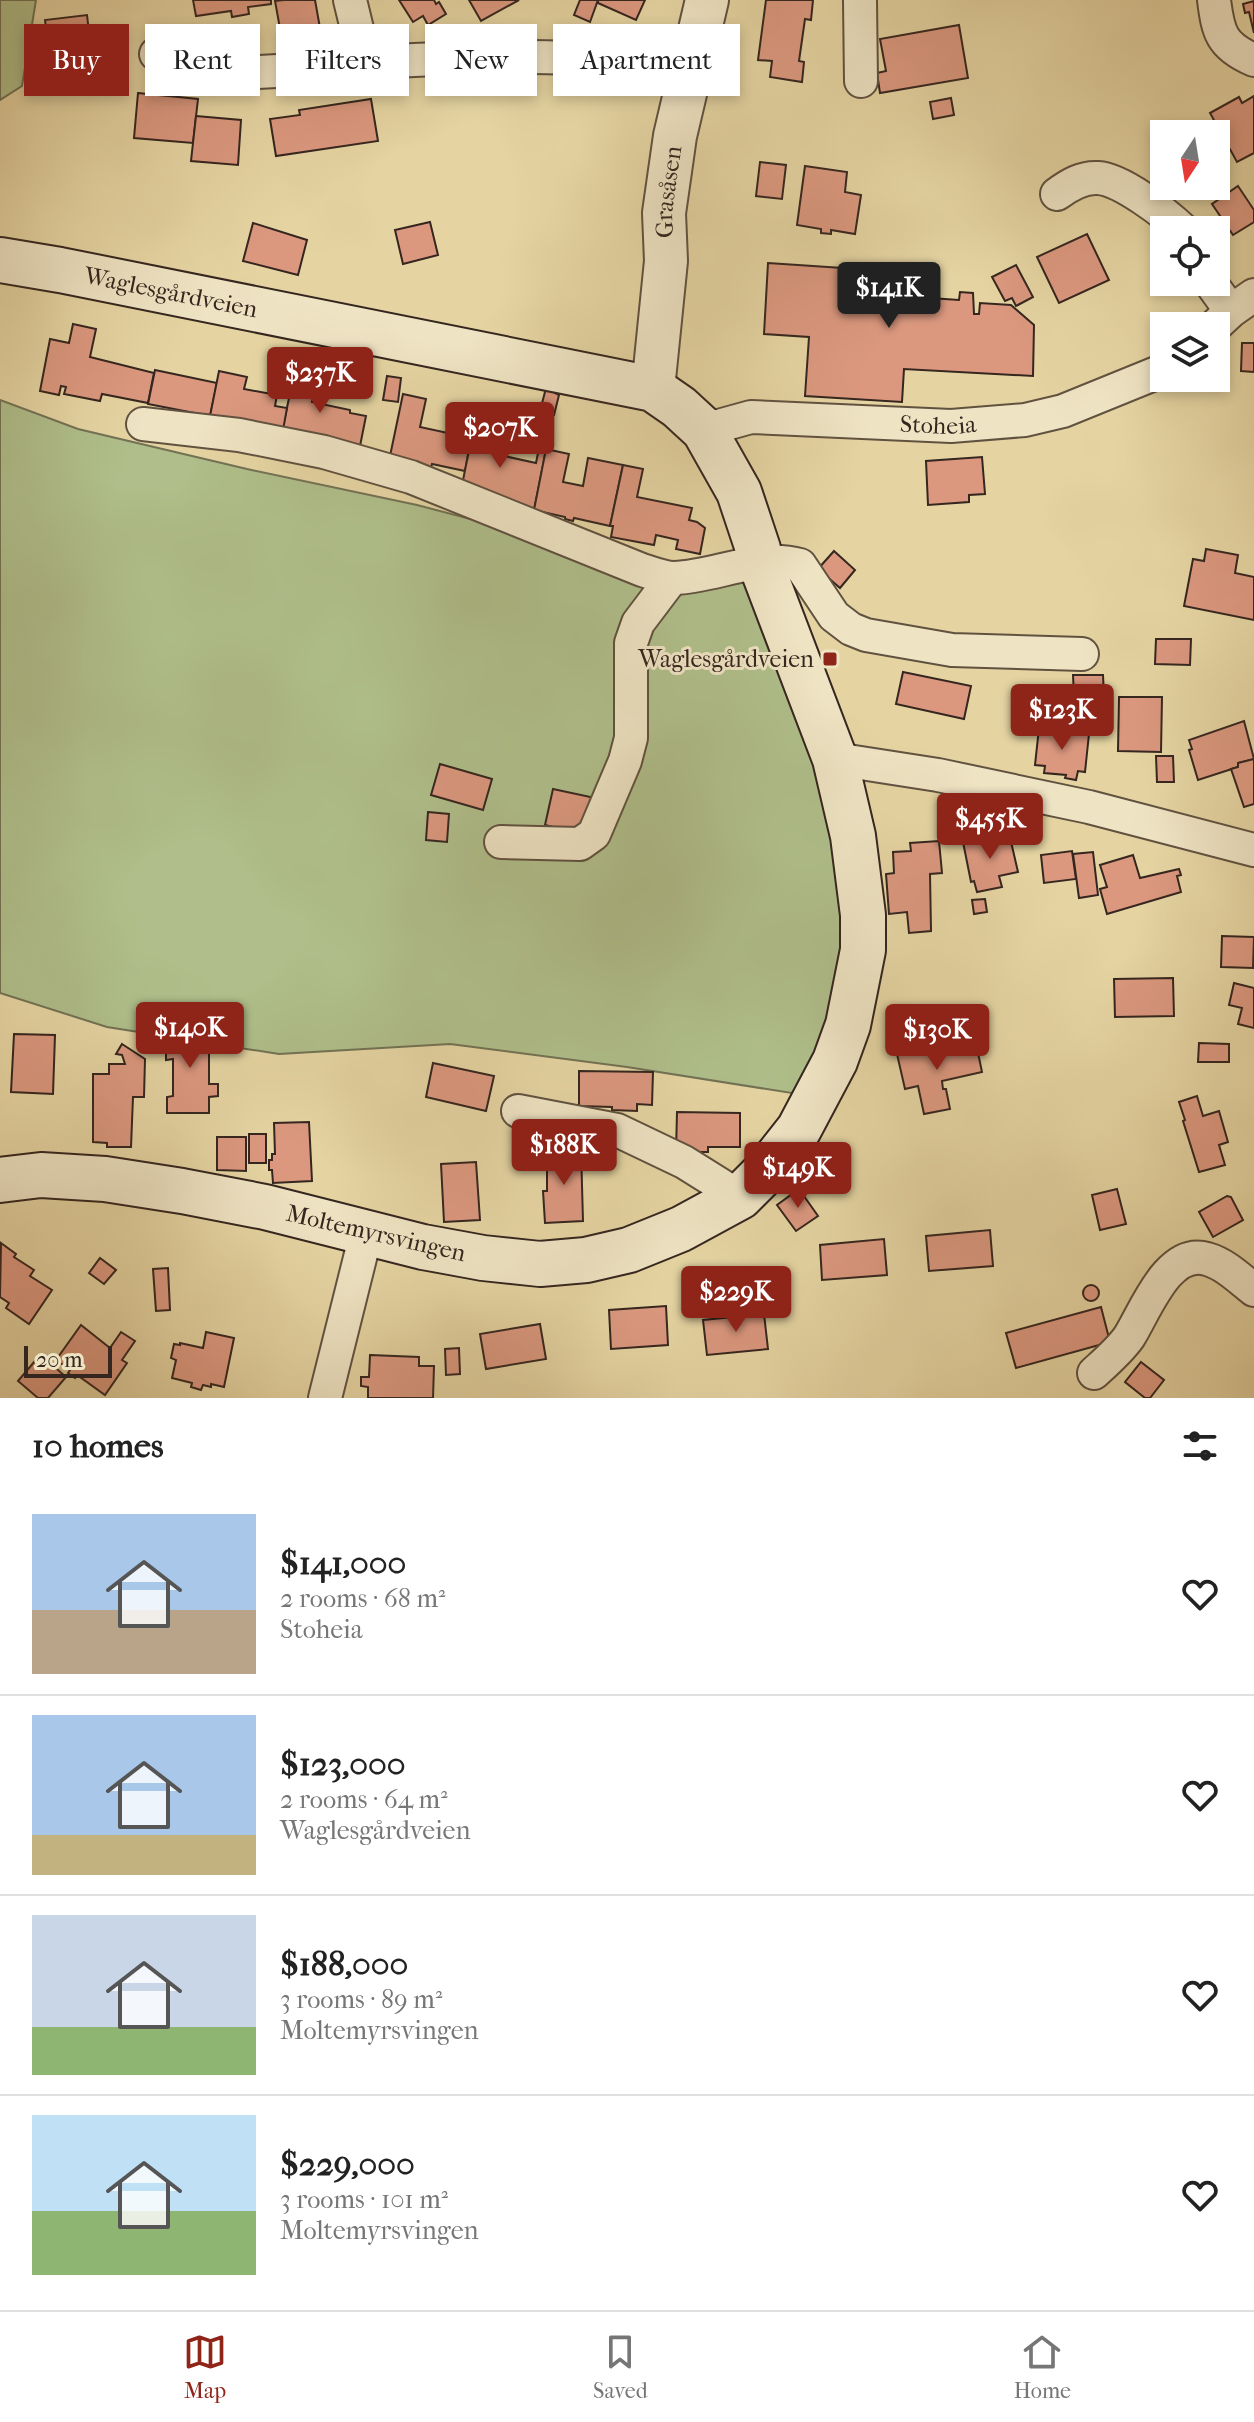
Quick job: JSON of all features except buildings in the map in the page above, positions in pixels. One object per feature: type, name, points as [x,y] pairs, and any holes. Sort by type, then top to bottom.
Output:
[{"type":"main road","name":"Waglesgårdveien","points":[[0,260],[653,389],[704,430],[739,492],[760,562],[835,759]]},
{"type":"main road","name":"Moltemyrsvingen","points":[[0,1180],[41,1175],[120,1181],[265,1207],[366,1234],[483,1258],[540,1264],[629,1250],[681,1229],[740,1197],[766,1171],[799,1129],[835,1061],[848,1025],[863,950],[863,915],[853,836],[835,759]]},
{"type":"street","points":[[350,0],[356,24]]},
{"type":"street","name":"Grasåsen","points":[[701,24],[707,0]]},
{"type":"street","points":[[860,0],[861,81]]},
{"type":"street","points":[[1214,0],[1218,30],[1227,42],[1254,60]]},
{"type":"street","points":[[409,61],[553,59]]},
{"type":"street","name":"Grasåsen","points":[[653,389],[666,261],[664,213],[683,96]]},
{"type":"street","points":[[1057,194],[1074,182],[1097,178],[1115,183],[1167,216]]},
{"type":"street","name":"Stoheia","points":[[704,430],[751,417],[951,426],[1025,420],[1063,411],[1150,376]]},
{"type":"street","points":[[143,424],[282,443],[411,477],[642,570],[672,578],[760,562],[785,561],[800,565],[834,616],[851,629],[866,635],[952,650],[1082,654]]},
{"type":"street","points":[[501,842],[580,844],[594,834],[625,761],[631,738],[631,643],[638,623],[672,578]]},
{"type":"street","points":[[835,759],[938,775],[1089,807],[1254,850]]},
{"type":"street","points":[[518,1111],[617,1130],[684,1162],[740,1197]]},
{"type":"street","points":[[325,1398],[366,1234]]},
{"type":"street","points":[[1094,1373],[1127,1340],[1166,1273],[1183,1261],[1199,1257],[1209,1259],[1254,1290]]},
{"type":"green space","points":[[0,0],[36,0],[32,24],[24,24],[22,86],[0,100]]},
{"type":"green space","points":[[0,400],[78,429],[417,505],[585,549],[755,580],[859,888],[837,1061],[798,1094],[627,1067],[450,1044],[279,1054],[107,1027],[0,993]]},
{"type":"place","name":"Waglesgårdveien","points":[[830,659]]}]
